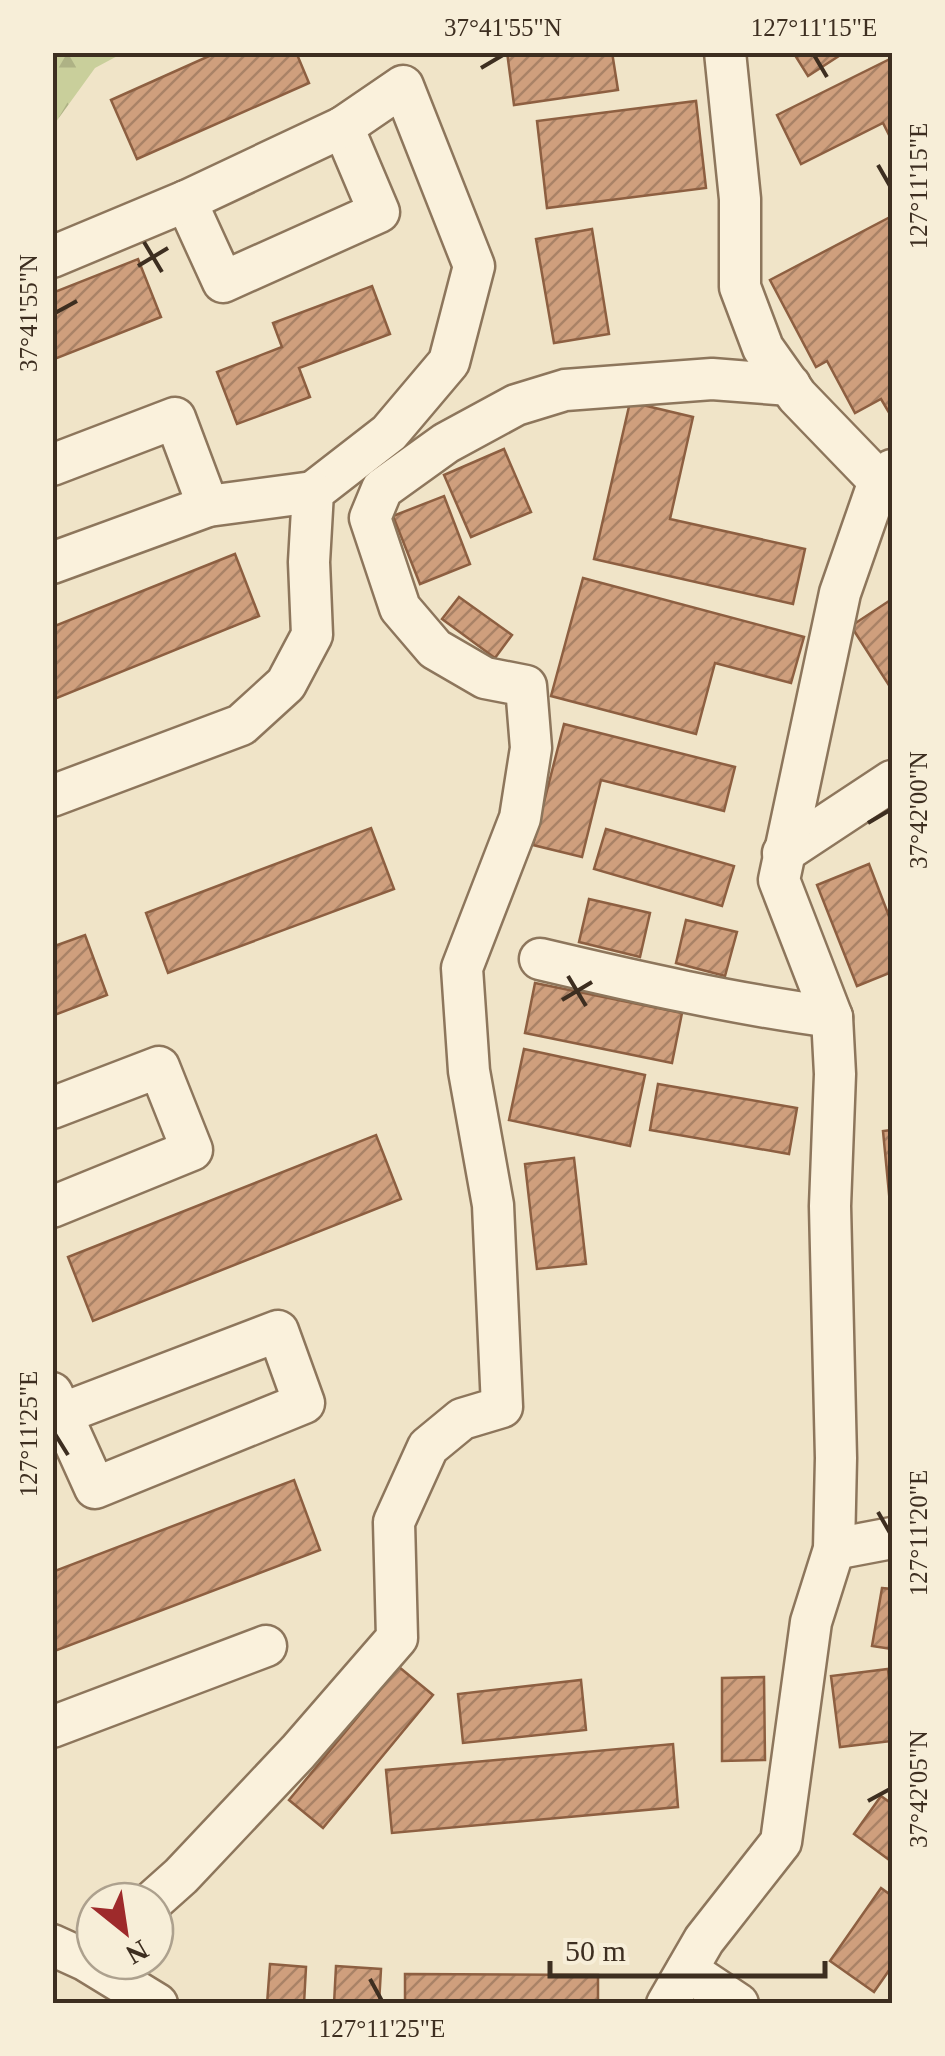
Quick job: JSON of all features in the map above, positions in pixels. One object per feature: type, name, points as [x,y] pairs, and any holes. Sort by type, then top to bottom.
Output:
[{"type":"street","points":[[725,52],[740,199],[740,287],[764,348],[797,396],[886,476],[840,593],[779,880],[832,1017],[834,1549],[811,1622],[780,1842],[704,1940],[677,1987],[738,2004]]},
{"type":"street","points":[[52,256],[186,201],[343,126],[402,86],[474,266],[450,362],[388,433],[313,492],[208,506],[52,563]]},
{"type":"street","points":[[186,201],[222,282],[379,212],[343,126]]},
{"type":"street","points":[[175,1881],[285,1766],[397,1638],[394,1522],[428,1447],[462,1419],[502,1407],[493,1205],[469,1071],[462,968],[520,818],[531,748],[526,686],[485,678],[435,649],[400,608],[370,518],[382,489],[446,444],[516,405],[565,390],[712,379],[790,385]]},
{"type":"street","points":[[52,465],[175,418],[208,506]]},
{"type":"street","points":[[52,796],[242,725],[286,684],[312,635],[309,562],[313,492]]},
{"type":"street","points":[[783,854],[892,781]]},
{"type":"street","points":[[540,959],[645,984],[832,1017]]},
{"type":"street","points":[[52,1108],[158,1068],[192,1150],[52,1207]]},
{"type":"street","points":[[278,1331],[304,1403],[95,1488],[57,1404],[278,1331]]},
{"type":"street","points":[[834,1549],[892,1538]]},
{"type":"street","points":[[52,1727],[266,1646]]},
{"type":"street","points":[[123,1981],[158,2004]]},
{"type":"green space","points":[[53,52],[123,53],[95,68],[53,126]]},
{"type":"building","points":[[218,52],[296,52],[309,83],[137,159],[111,100]]},
{"type":"building","points":[[507,52],[612,52],[618,90],[514,105]]},
{"type":"building","points":[[793,52],[845,52],[808,76]]},
{"type":"building","points":[[892,58],[892,141],[883,123],[801,164],[777,115]]},
{"type":"building","points":[[696,101],[706,188],[547,208],[537,121]]},
{"type":"building","points":[[892,216],[892,416],[881,399],[855,413],[827,361],[816,367],[770,280]]},
{"type":"building","points":[[592,229],[609,334],[554,343],[536,239]]},
{"type":"building","points":[[138,259],[161,317],[52,360],[52,293]]},
{"type":"building","points":[[372,286],[390,334],[299,368],[310,397],[237,424],[217,372],[282,347],[273,323]]},
{"type":"building","points":[[630,402],[693,417],[670,519],[805,549],[793,604],[594,559]]},
{"type":"building","points":[[504,449],[531,512],[471,537],[444,475]]},
{"type":"building","points":[[444,496],[470,564],[420,584],[393,516]]},
{"type":"building","points":[[235,554],[259,616],[52,700],[52,627]]},
{"type":"building","points":[[583,578],[804,637],[791,683],[715,663],[696,734],[551,696]]},
{"type":"building","points":[[459,597],[512,635],[495,658],[442,619]]},
{"type":"building","points":[[892,599],[892,690],[851,626]]},
{"type":"building","points":[[564,724],[735,767],[724,811],[601,780],[582,857],[533,845]]},
{"type":"building","points":[[371,828],[394,889],[168,973],[146,913]]},
{"type":"building","points":[[606,829],[734,866],[722,906],[594,869]]},
{"type":"building","points":[[869,864],[892,924],[892,972],[857,986],[817,885]]},
{"type":"building","points":[[589,899],[650,913],[640,957],[579,942]]},
{"type":"building","points":[[686,920],[737,932],[725,976],[676,963]]},
{"type":"building","points":[[85,935],[107,995],[52,1016],[52,947]]},
{"type":"building","points":[[535,983],[682,1013],[672,1063],[525,1033]]},
{"type":"building","points":[[524,1049],[645,1075],[630,1146],[509,1120]]},
{"type":"building","points":[[658,1084],[797,1108],[789,1154],[650,1130]]},
{"type":"building","points":[[892,1130],[892,1225],[883,1131]]},
{"type":"building","points":[[376,1135],[401,1199],[93,1321],[68,1257]]},
{"type":"building","points":[[574,1158],[586,1264],[537,1269],[525,1164]]},
{"type":"building","points":[[294,1480],[320,1550],[52,1652],[52,1572]]},
{"type":"building","points":[[882,1588],[892,1589],[892,1649],[872,1646]]},
{"type":"building","points":[[399,1667],[433,1695],[323,1828],[289,1800]]},
{"type":"building","points":[[888,1669],[892,1741],[840,1747],[831,1676]]},
{"type":"building","points":[[764,1677],[765,1760],[722,1761],[722,1678]]},
{"type":"building","points":[[581,1680],[586,1730],[463,1743],[458,1694]]},
{"type":"building","points":[[673,1744],[678,1807],[392,1833],[386,1770]]},
{"type":"building","points":[[881,1796],[892,1804],[892,1862],[854,1834]]},
{"type":"building","points":[[881,1888],[892,1896],[892,1966],[874,1992],[830,1961]]},
{"type":"building","points":[[270,1964],[306,1967],[304,2004],[267,2004]]},
{"type":"building","points":[[336,1966],[381,1969],[379,2004],[334,2004]]},
{"type":"building","points":[[405,1974],[598,1975],[598,2004],[405,2004]]}]
